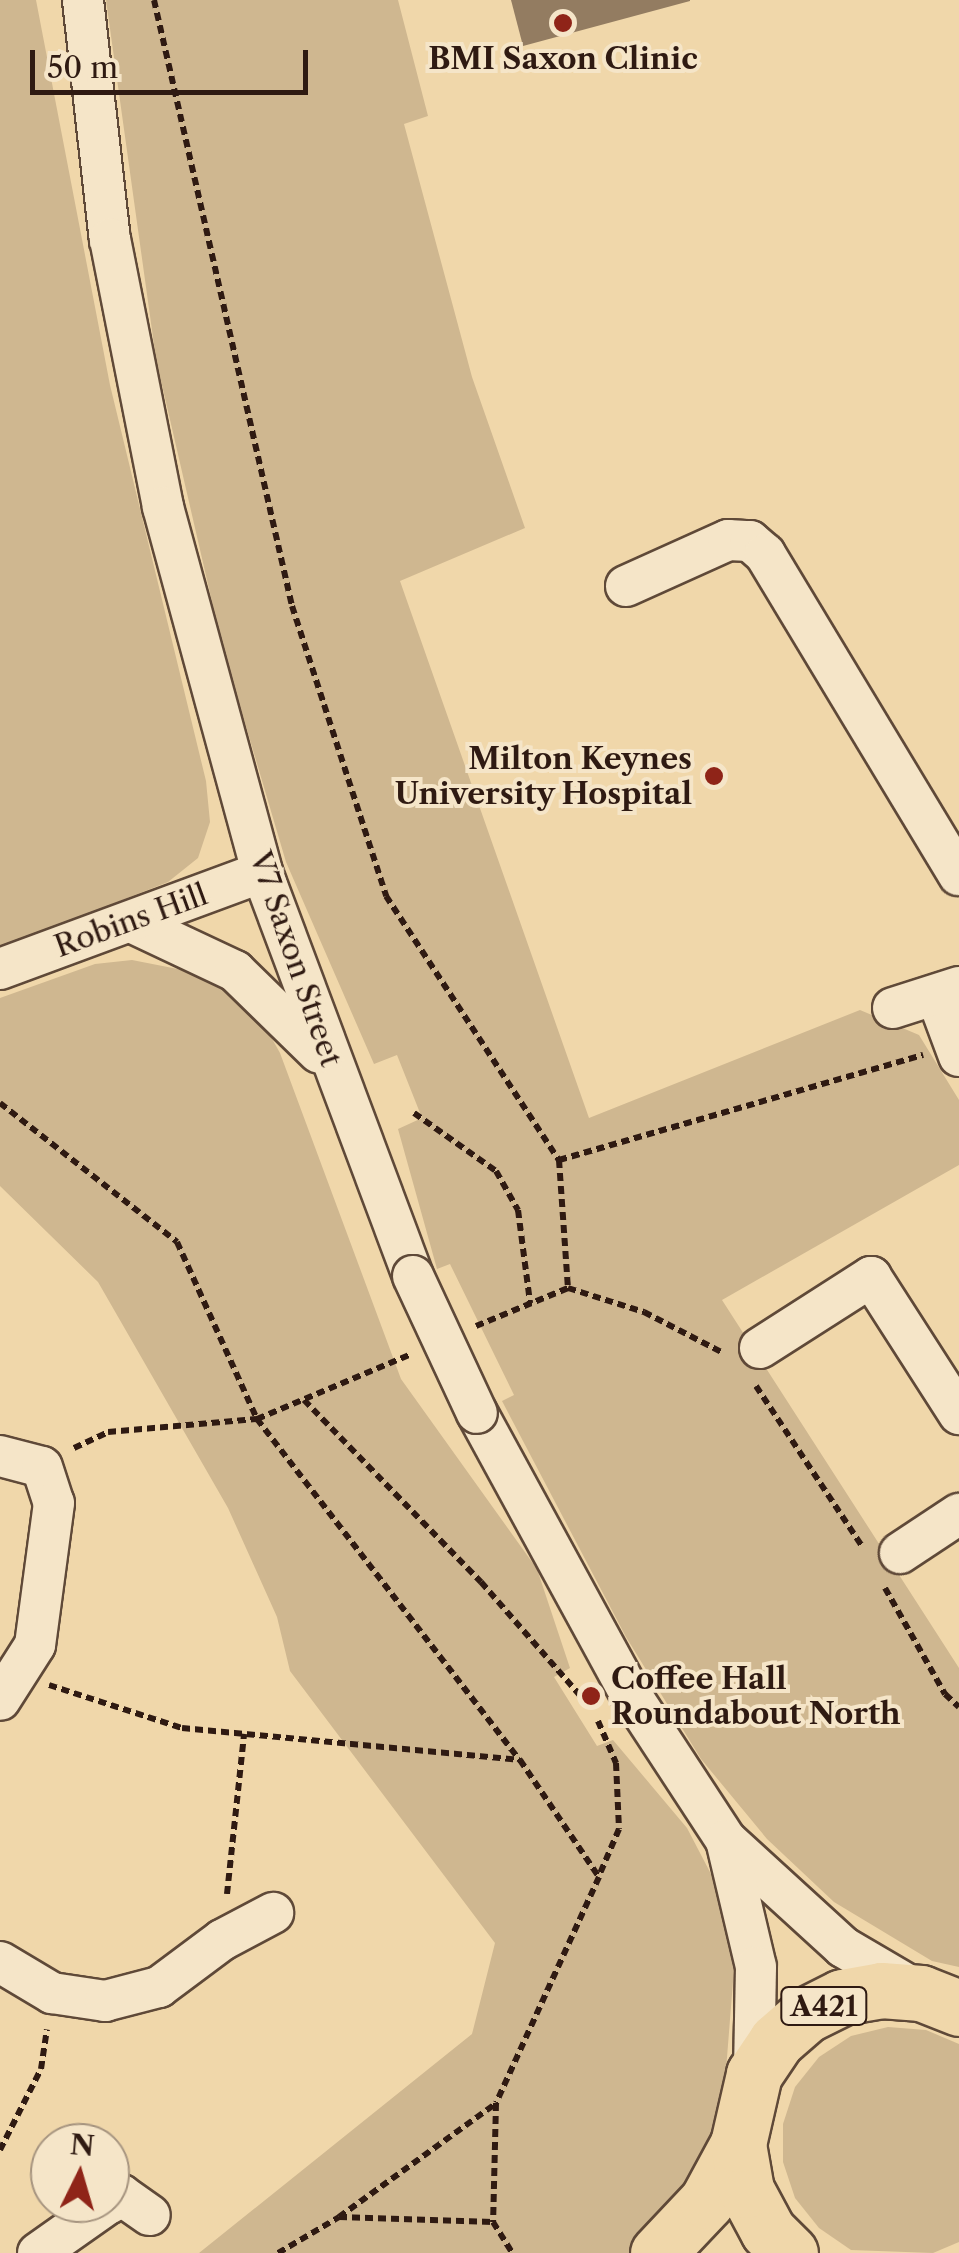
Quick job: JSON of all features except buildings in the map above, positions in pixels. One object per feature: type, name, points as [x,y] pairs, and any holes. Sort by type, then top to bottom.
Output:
[{"type":"highway","name":"A421","points":[[658,2253],[707,2200],[738,2144],[754,2074],[776,2040],[842,1997],[940,2000]]},
{"type":"highway","name":"A421","points":[[738,2144],[746,2190],[768,2232],[790,2253]]},
{"type":"street","name":"V7 Saxon Street","points":[[82,0],[110,238],[162,507],[262,872],[330,1065],[413,1276],[476,1413],[631,1695],[726,1840],[843,1946],[940,2000]]},
{"type":"street","points":[[626,586],[728,540],[750,541],[765,554],[959,875]]},
{"type":"street","name":"Robins Hill","points":[[0,969],[262,872]]},
{"type":"street","points":[[132,923],[235,971],[330,1065]]},
{"type":"street","points":[[893,1008],[948,992],[957,1051]]},
{"type":"street","points":[[750,1363],[871,1278],[959,1414]]},
{"type":"street","points":[[0,1456],[42,1467],[54,1503],[35,1645],[9,1688]]},
{"type":"street","points":[[882,1563],[959,1514]]},
{"type":"street","name":"V7 Saxon Street","points":[[726,1840],[756,1967],[754,2074]]},
{"type":"street","points":[[0,1962],[52,1993],[104,2001],[158,1987],[222,1940],[273,1913]]},
{"type":"street","points":[[130,2201],[150,2215]]},
{"type":"street","points":[[38,2253],[81,2223]]},
{"type":"path","points":[[154,0],[292,606],[386,896],[559,1160],[568,1288]]},
{"type":"path","points":[[559,1160],[957,1051]]},
{"type":"path","points":[[0,1103],[177,1242],[257,1419],[520,1760],[598,1877]]},
{"type":"path","points":[[414,1114],[496,1171],[518,1210],[530,1304]]},
{"type":"path","points":[[460,1333],[568,1288],[644,1312],[750,1363],[882,1563],[945,1694],[959,1707]]},
{"type":"path","points":[[42,1467],[108,1432],[257,1419],[425,1348]]},
{"type":"path","points":[[304,1400],[586,1700],[616,1763],[619,1829],[496,2104],[493,2222],[512,2253]]},
{"type":"path","points":[[9,1688],[182,1728],[520,1760]]},
{"type":"path","points":[[222,1940],[244,1734]]},
{"type":"path","points":[[0,2150],[41,2068],[52,1993]]},
{"type":"path","points":[[278,2253],[339,2217],[496,2104]]},
{"type":"path","points":[[339,2217],[493,2222]]},
{"type":"shaded area","points":[[0,0],[36,0],[110,385],[206,781],[210,822],[198,858],[168,882],[0,948]]},
{"type":"shaded area","points":[[106,0],[398,0],[428,116],[404,124],[472,377],[525,528],[400,581],[589,1118],[860,1010],[919,1035],[959,1100],[959,1165],[722,1300],[959,1668],[959,1967],[932,1961],[834,1902],[767,1839],[701,1759],[626,1637],[502,1401],[514,1395],[450,1264],[437,1269],[398,1129],[422,1118],[397,1055],[374,1064],[286,862],[222,645],[156,359]]},
{"type":"shaded area","points":[[132,960],[193,972],[233,992],[261,1019],[280,1053],[401,1379],[537,1569],[570,1668],[554,1677],[597,1746],[613,1740],[687,1828],[723,1897],[734,1969],[723,2108],[706,2161],[635,2253],[199,2253],[472,2034],[495,1943],[290,1671],[277,1617],[228,1508],[98,1282],[0,1186],[0,998],[95,964]]},
{"type":"shaded area","points":[[888,2027],[926,2030],[959,2044],[959,2242],[933,2253],[851,2250],[819,2228],[795,2198],[783,2162],[783,2124],[795,2087],[819,2057],[851,2036]]},
{"type":"place","name":"BMI Saxon Clinic","points":[[563,23]]},
{"type":"place","name":"Milton Keynes University Hospital","points":[[714,776]]},
{"type":"place","name":"Coffee Hall Roundabout North","points":[[591,1696]]}]
